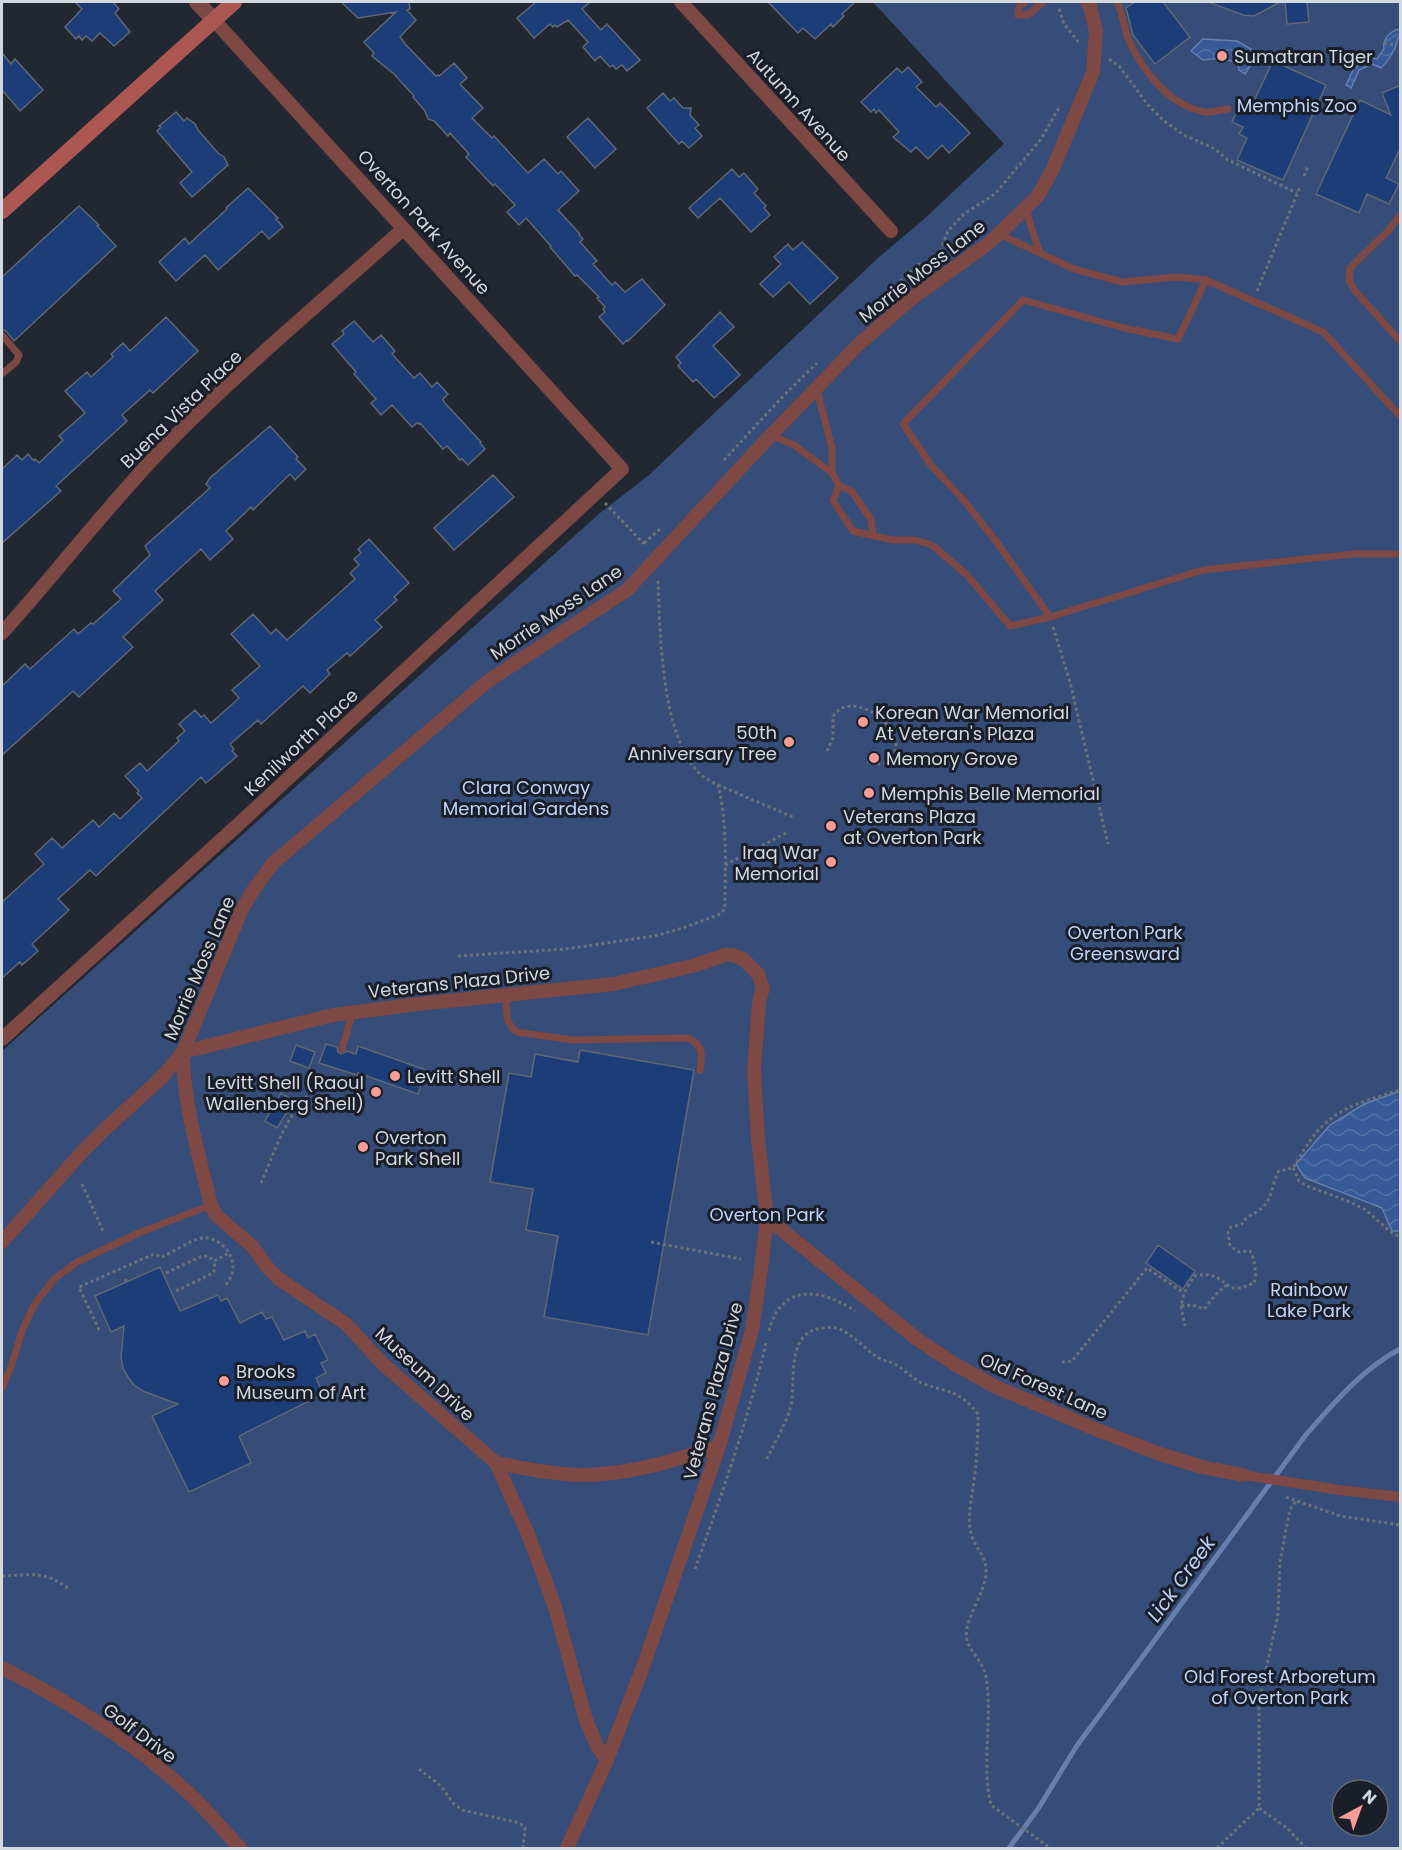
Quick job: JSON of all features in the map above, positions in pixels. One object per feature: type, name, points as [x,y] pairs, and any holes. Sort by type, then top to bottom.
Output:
[{"type":"main road","points":[[2,211],[234,2]]},
{"type":"street","name":"Overton Park Avenue","points":[[197,2],[622,469]]},
{"type":"street","name":"Autumn Avenue","points":[[681,2],[891,231]]},
{"type":"street","name":"Morrie Moss Lane","points":[[2,1242],[81,1153],[160,1078],[183,1052],[241,911],[273,864],[488,681],[627,590],[816,387],[883,322],[911,299],[970,259],[1037,197],[1046,185],[1093,72],[1096,32],[1087,2]]},
{"type":"street","name":"Buena Vista Place","points":[[2,633],[134,479],[171,440],[206,405],[403,229]]},
{"type":"street","name":"Kenilworth Place","points":[[2,1039],[232,830],[622,469]]},
{"type":"street","name":"Veterans Plaza Drive","points":[[183,1052],[350,1012],[614,984],[692,966],[725,955],[743,958],[753,966],[758,974],[763,988],[759,1002],[754,1070],[758,1139],[767,1218],[752,1330],[719,1446],[644,1664],[607,1760],[567,1848]]},
{"type":"street","name":"Museum Drive","points":[[183,1052],[186,1099],[210,1205],[216,1215],[253,1247],[279,1280],[346,1324],[383,1364],[496,1463],[528,1534],[554,1604],[586,1720],[597,1746],[607,1760]]},
{"type":"street","name":"Old Forest Lane","points":[[767,1218],[917,1339],[956,1365],[996,1387],[1160,1454],[1202,1467],[1242,1475]]},
{"type":"street","points":[[496,1463],[582,1475],[620,1472],[653,1466],[719,1446]]},
{"type":"street","points":[[1242,1475],[1401,1497]]},
{"type":"street","name":"Golf Drive","points":[[2,1668],[77,1709],[138,1752],[193,1798],[240,1848]]},
{"type":"lane","points":[[1025,2],[1019,7],[1018,15],[1028,15],[1043,2]]},
{"type":"lane","points":[[1117,2],[1128,39],[1138,57],[1169,95],[1185,106],[1206,113],[1228,109]]},
{"type":"lane","points":[[1026,207],[1040,253]]},
{"type":"lane","points":[[1401,215],[1350,268],[1349,280],[1355,291],[1401,341]]},
{"type":"lane","points":[[999,234],[1074,269],[1122,282],[1178,276],[1206,280],[1323,332],[1401,416]]},
{"type":"lane","points":[[1050,617],[998,544],[966,503],[931,465],[903,424],[1023,300],[1124,328],[1178,339],[1206,280]]},
{"type":"lane","points":[[2,335],[19,355],[16,362],[3,373]]},
{"type":"lane","points":[[816,387],[832,448],[832,473]]},
{"type":"lane","points":[[771,435],[794,445],[832,473],[839,485],[852,492],[870,519],[873,536]]},
{"type":"lane","points":[[839,485],[833,501],[853,531],[893,540],[915,540],[932,545],[967,575],[1010,626],[1050,617],[1203,570],[1353,554],[1401,554]]},
{"type":"lane","points":[[506,994],[507,1020],[517,1032],[572,1040],[688,1038],[696,1042],[701,1049],[703,1058],[700,1070]]},
{"type":"lane","points":[[342,1049],[350,1021],[350,1012]]},
{"type":"lane","points":[[2,1388],[34,1305],[54,1279],[77,1262],[130,1237],[210,1205]]},
{"type":"path","points":[[1059,9],[1064,24],[1081,45],[1080,53]]},
{"type":"path","points":[[1384,43],[1396,45]]},
{"type":"path","points":[[1370,57],[1372,64]]},
{"type":"path","points":[[1109,59],[1119,66],[1148,105],[1164,121],[1184,135],[1215,149],[1228,160],[1297,193]]},
{"type":"path","points":[[859,322],[918,264],[930,265],[939,255],[948,231],[964,214],[994,194],[1041,139],[1061,104]]},
{"type":"path","points":[[1304,176],[1308,166]]},
{"type":"path","points":[[1252,301],[1300,187]]},
{"type":"path","points":[[723,461],[819,361]]},
{"type":"path","points":[[596,495],[649,550]]},
{"type":"path","points":[[644,543],[667,521]]},
{"type":"path","points":[[658,580],[661,646],[674,726],[686,757],[700,775],[793,817]]},
{"type":"path","points":[[1050,617],[1070,682],[1108,844]]},
{"type":"path","points":[[827,751],[833,738],[833,716],[842,707],[855,706],[871,711],[895,735],[894,758],[888,763],[867,762]]},
{"type":"path","points":[[458,956],[566,949],[654,936],[718,915],[725,909],[725,865],[724,816],[718,785]]},
{"type":"path","points":[[725,865],[786,833]]},
{"type":"path","points":[[841,838],[863,847]]},
{"type":"path","points":[[261,1183],[283,1130],[300,1104],[315,1090],[333,1084]]},
{"type":"path","points":[[1185,1326],[1180,1306],[1184,1293],[1194,1276],[1206,1273],[1218,1277],[1231,1288],[1241,1288],[1254,1283],[1253,1256],[1250,1251],[1239,1252],[1230,1246],[1228,1232],[1231,1227],[1242,1224],[1246,1217],[1266,1204],[1279,1171],[1293,1168],[1308,1144],[1326,1122],[1344,1110],[1401,1090]]},
{"type":"path","points":[[1293,1168],[1299,1181],[1366,1210],[1392,1233],[1401,1237]]},
{"type":"path","points":[[82,1184],[103,1232]]},
{"type":"path","points":[[99,1330],[79,1287],[154,1254],[162,1257],[201,1238],[212,1239],[220,1243],[229,1253],[232,1261],[233,1270],[225,1286]]},
{"type":"path","points":[[651,1242],[741,1259]]},
{"type":"path","points":[[214,1262],[229,1253]]},
{"type":"path","points":[[166,1273],[202,1256],[208,1256],[214,1262],[216,1269],[213,1273],[176,1291]]},
{"type":"path","points":[[1062,1362],[1072,1361],[1147,1268],[1184,1293]]},
{"type":"path","points":[[1180,1306],[1193,1305],[1204,1309],[1227,1285]]},
{"type":"path","points":[[693,1574],[743,1430],[776,1311],[785,1300],[793,1296],[807,1295],[829,1297],[861,1316]]},
{"type":"path","points":[[767,1459],[790,1410],[793,1395],[794,1357],[799,1343],[810,1332],[820,1328],[834,1328],[847,1333],[870,1353],[895,1364],[912,1378],[962,1397],[978,1414],[970,1527],[973,1543],[984,1557],[987,1571],[968,1626],[967,1640],[986,1673],[987,1786],[991,1805],[1050,1848]]},
{"type":"path","points":[[1279,1495],[1340,1516],[1401,1525]]},
{"type":"path","points":[[1217,1848],[1259,1808],[1259,1702],[1278,1614],[1281,1562],[1290,1509],[1296,1501]]},
{"type":"path","points":[[2,1576],[45,1575],[69,1589]]},
{"type":"path","points":[[419,1769],[441,1786],[453,1803],[462,1810],[520,1823],[525,1828],[524,1848]]},
{"type":"path","points":[[1259,1808],[1287,1828],[1306,1848]]},
{"type":"green space","name":"Overton Park","points":[[873,2],[1400,2],[1400,1848],[2,1848],[2,1051],[600,513],[649,475],[879,257],[923,220],[1004,144]]},
{"type":"water","points":[[1400,29],[1395,48],[1381,68],[1372,64],[1359,70],[1351,88],[1346,85],[1354,68],[1370,57],[1377,59],[1384,49],[1384,42],[1388,36]]},
{"type":"water","points":[[1203,39],[1237,41],[1251,49],[1251,65],[1245,74],[1239,70],[1238,63],[1220,58],[1203,60],[1191,51]]},
{"type":"water","points":[[1400,1091],[1400,1231],[1392,1231],[1382,1208],[1305,1178],[1296,1164],[1330,1125],[1364,1104]]},
{"type":"building","points":[[75,2],[113,2],[119,9],[115,13],[130,32],[114,46],[100,33],[92,41],[86,36],[82,40],[79,36],[76,39],[65,27],[82,9]]},
{"type":"building","points":[[341,2],[409,2],[410,9],[407,10],[416,20],[400,37],[406,45],[436,76],[454,63],[467,78],[460,84],[483,108],[472,118],[492,138],[494,136],[528,173],[544,159],[558,174],[561,171],[579,191],[558,210],[580,234],[583,239],[580,242],[597,261],[593,264],[612,285],[615,282],[625,292],[642,279],[665,305],[628,341],[623,344],[599,317],[605,312],[603,309],[605,307],[597,298],[599,297],[577,275],[575,276],[526,218],[519,225],[507,212],[515,205],[495,184],[493,186],[466,157],[469,154],[450,133],[448,136],[434,121],[428,119],[414,96],[394,74],[372,56],[374,53],[364,42],[396,12],[358,18]]},
{"type":"building","points":[[536,2],[590,2],[582,9],[601,30],[607,24],[640,60],[627,71],[622,65],[616,69],[613,65],[610,67],[600,56],[595,61],[583,47],[588,42],[568,20],[557,27],[550,24],[534,38],[517,18]]},
{"type":"building","points":[[768,2],[855,2],[842,14],[844,16],[833,27],[831,24],[815,39],[803,28],[798,33]]},
{"type":"building","points":[[1135,2],[1163,2],[1190,37],[1155,64],[1133,35],[1126,8]]},
{"type":"building","points":[[1212,2],[1280,2],[1254,16],[1243,15]]},
{"type":"building","points":[[1285,2],[1307,2],[1309,22],[1287,24]]},
{"type":"building","points":[[2,53],[11,64],[15,59],[43,90],[20,111],[2,90]]},
{"type":"building","points":[[1273,61],[1326,85],[1283,180],[1237,160],[1247,138],[1239,134],[1243,127],[1232,122],[1241,103],[1251,107]]},
{"type":"building","points":[[908,67],[922,82],[916,87],[936,107],[940,103],[970,133],[949,153],[942,145],[928,159],[916,147],[911,152],[893,137],[899,132],[879,110],[876,113],[874,109],[871,112],[861,102],[897,68],[902,73]]},
{"type":"building","points":[[1401,85],[1401,147],[1386,178],[1399,184],[1389,204],[1367,194],[1359,213],[1316,194],[1360,100],[1391,115],[1382,93]]},
{"type":"building","points":[[663,93],[670,101],[674,98],[683,108],[691,108],[690,115],[699,125],[695,128],[702,136],[689,148],[682,141],[679,144],[647,108]]},
{"type":"building","points":[[176,112],[184,121],[187,118],[195,124],[218,153],[224,157],[228,165],[192,197],[180,183],[192,172],[157,131],[161,127],[159,126]]},
{"type":"building","points":[[588,118],[616,149],[595,168],[567,137]]},
{"type":"building","points":[[732,169],[739,177],[744,173],[758,189],[754,193],[766,206],[764,208],[770,215],[751,232],[720,198],[698,218],[689,208]]},
{"type":"building","points":[[248,188],[278,218],[276,219],[283,227],[269,239],[262,231],[218,270],[205,255],[176,281],[159,262],[185,238],[189,244]]},
{"type":"building","points":[[79,206],[116,246],[14,341],[2,329],[2,277]]},
{"type":"building","points":[[802,242],[838,278],[810,304],[789,282],[773,297],[760,284],[781,264],[774,257],[788,244],[793,250]]},
{"type":"building","points":[[720,312],[734,327],[713,346],[740,375],[714,398],[696,379],[693,382],[678,366],[681,363],[676,357]]},
{"type":"building","points":[[166,317],[198,351],[153,393],[150,390],[122,415],[127,421],[56,486],[61,491],[2,543],[2,469],[17,455],[22,460],[28,454],[39,463],[63,440],[59,436],[85,413],[65,391],[87,372],[91,377],[113,357],[111,354],[123,343],[130,351]]},
{"type":"building","points":[[354,321],[373,342],[381,335],[395,351],[392,354],[414,378],[420,373],[432,387],[437,382],[448,394],[443,399],[444,402],[485,449],[468,465],[447,446],[443,449],[420,423],[412,427],[392,405],[381,415],[371,403],[376,399],[332,344]]},
{"type":"building","points":[[270,426],[306,469],[295,480],[290,474],[253,510],[251,507],[226,531],[233,539],[210,560],[201,549],[155,591],[163,600],[123,637],[133,647],[79,697],[73,691],[2,755],[2,686],[25,664],[30,669],[74,629],[78,634],[121,599],[113,591],[150,555],[145,546],[210,488],[206,484],[210,478]]},
{"type":"building","points":[[493,475],[514,497],[454,550],[434,528]]},
{"type":"building","points":[[369,539],[409,583],[394,597],[397,600],[375,620],[382,627],[350,656],[347,653],[327,670],[330,674],[310,693],[303,686],[261,724],[258,720],[230,744],[237,756],[206,783],[201,777],[96,876],[90,870],[58,899],[69,910],[32,944],[38,951],[22,965],[20,962],[2,978],[2,902],[44,864],[35,854],[52,838],[62,848],[93,820],[99,827],[114,813],[120,819],[142,798],[137,793],[139,791],[125,776],[140,763],[147,771],[179,741],[177,738],[185,731],[179,724],[195,710],[211,723],[239,698],[232,690],[260,666],[231,634],[253,614],[271,634],[276,629],[287,640],[355,579],[350,573],[359,565],[354,559],[361,553],[358,549]]},
{"type":"building","name":"Levitt Shell","points":[[326,1044],[337,1047],[341,1054],[347,1051],[356,1054],[358,1046],[426,1070],[418,1094],[358,1073],[357,1075],[319,1063]]},
{"type":"building","points":[[296,1045],[315,1052],[309,1068],[290,1061]]},
{"type":"building","points":[[580,1050],[694,1070],[648,1335],[544,1317],[558,1236],[526,1230],[533,1189],[490,1182],[509,1073],[531,1077],[535,1054],[578,1062]]},
{"type":"building","points":[[281,1093],[294,1101],[277,1128],[265,1121]]},
{"type":"building","points":[[1158,1245],[1195,1271],[1183,1289],[1146,1263]]},
{"type":"building","name":"Brooks Museum of Art","points":[[160,1267],[180,1311],[218,1295],[221,1301],[227,1298],[240,1323],[262,1312],[266,1319],[272,1317],[284,1340],[305,1331],[308,1338],[315,1334],[328,1360],[321,1363],[326,1373],[316,1378],[323,1394],[239,1436],[251,1463],[189,1492],[152,1416],[178,1404],[143,1391],[134,1385],[123,1368],[121,1357],[124,1326],[111,1332],[95,1296]]},
{"type":"waterway","name":"Lick Creek","points":[[1009,1848],[1038,1809],[1076,1747],[1305,1436],[1361,1377],[1400,1349]]},
{"type":"place","name":"Sumatran Tiger","points":[[1222,56]]},
{"type":"place","name":"Korean War Memorial At Veteran's Plaza","points":[[863,722]]},
{"type":"place","name":"50th Anniversary Tree","points":[[789,742]]},
{"type":"place","name":"Memory Grove","points":[[874,758]]},
{"type":"place","name":"Memphis Belle Memorial","points":[[869,793]]},
{"type":"place","name":"Veterans Plaza at Overton Park","points":[[831,826]]},
{"type":"place","name":"Iraq War Memorial","points":[[831,862]]},
{"type":"place","name":"Levitt Shell","points":[[395,1076]]},
{"type":"place","name":"Levitt Shell (Raoul Wallenberg Shell)","points":[[376,1092]]},
{"type":"place","name":"Overton Park Shell","points":[[363,1147]]},
{"type":"place","name":"Brooks Museum of Art","points":[[224,1381]]},
{"type":"park label","name":"Memphis Zoo","points":[[1297,105]]},
{"type":"park label","name":"Clara Conway Memorial Gardens","points":[[526,797]]},
{"type":"park label","name":"Overton Park Greensward","points":[[1125,942]]},
{"type":"park label","name":"Rainbow Lake Park","points":[[1309,1299]]},
{"type":"park label","name":"Old Forest Arboretum of Overton Park","points":[[1280,1686]]}]
